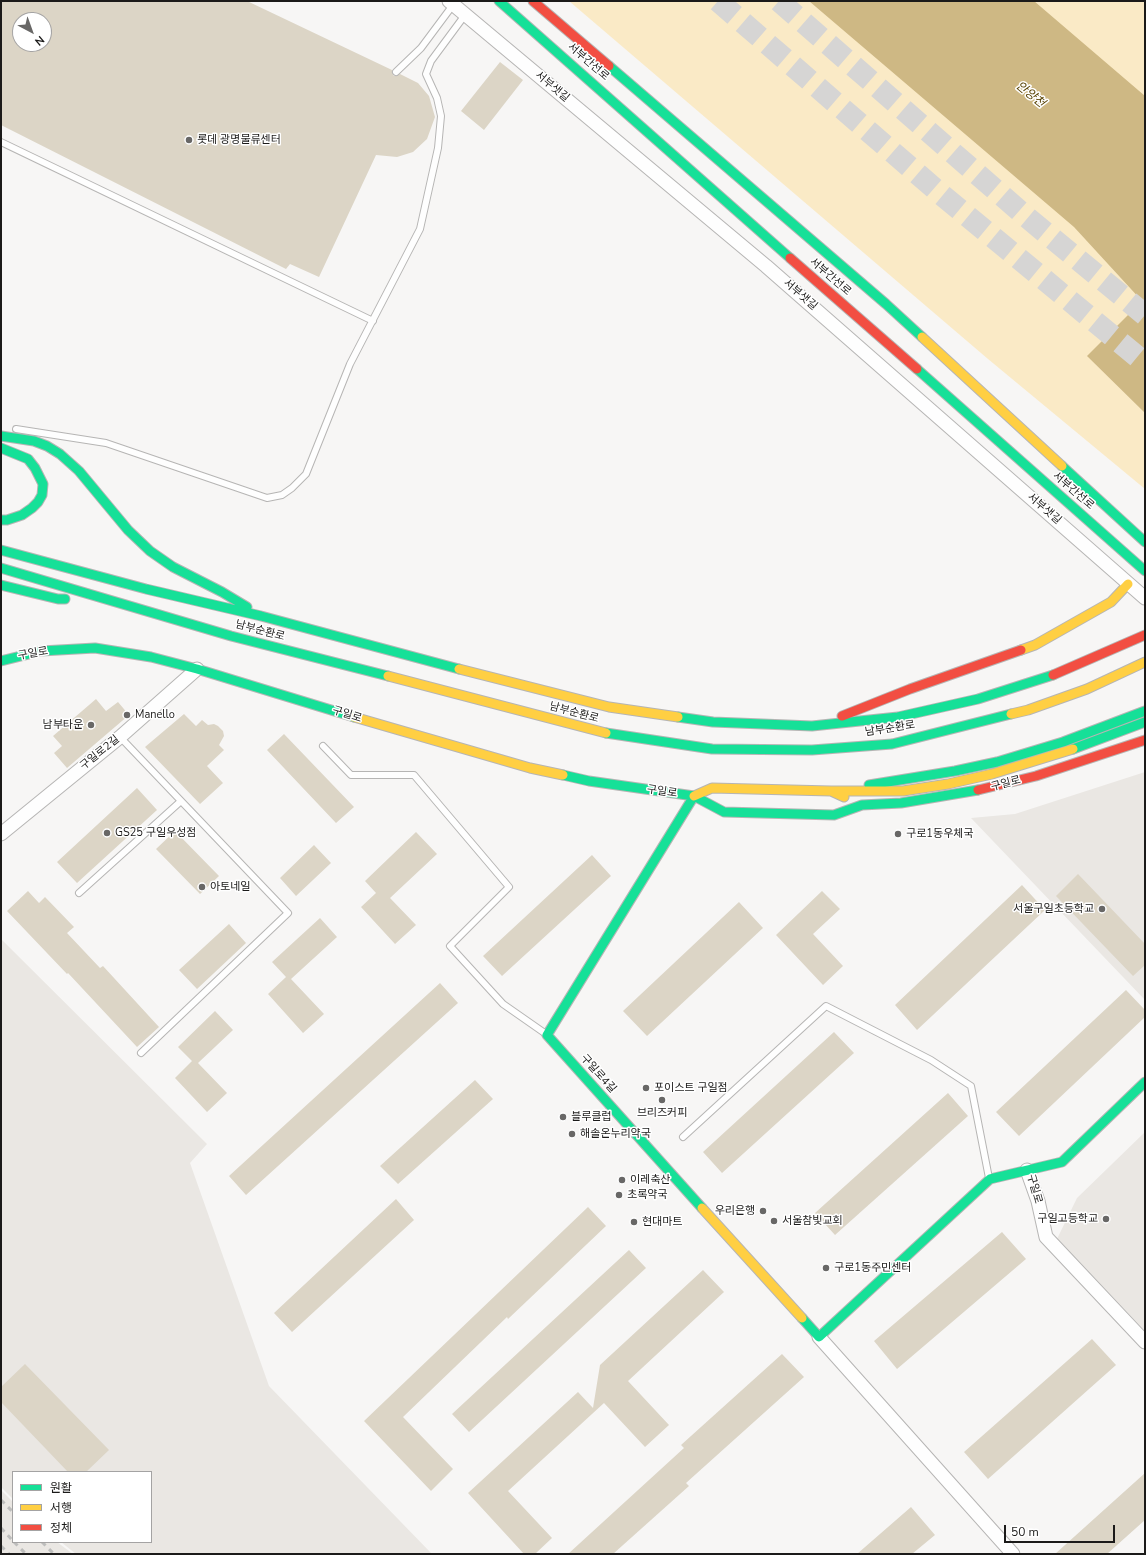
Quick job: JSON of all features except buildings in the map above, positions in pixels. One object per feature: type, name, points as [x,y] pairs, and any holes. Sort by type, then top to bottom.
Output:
[{"type":"main road","name":"서부간선로","points":[[499,1],[1145,571]]},
{"type":"main road","name":"서부간선로","points":[[533,1],[886,304],[1145,542]]},
{"type":"main road","points":[[1,436],[34,441],[47,446],[60,454],[79,471],[128,530],[150,551],[173,568],[222,592],[261,616]]},
{"type":"main road","points":[[1,448],[28,459],[38,472],[43,484],[42,495],[32,508],[22,515],[7,520],[1,520]]},
{"type":"main road","name":"남부순환로","points":[[1,550],[146,589],[261,616],[438,664],[609,707],[713,722],[812,726],[898,717],[978,699],[1044,679],[1145,635]]},
{"type":"main road","name":"남부순환로","points":[[1,568],[231,636],[599,732],[712,749],[812,750],[892,744],[1028,710],[1087,689],[1145,662]]},
{"type":"main road","points":[[812,726],[910,689],[1035,646],[1111,602],[1128,584]]},
{"type":"main road","points":[[1,585],[58,599],[107,600]]},
{"type":"main road","name":"구일로","points":[[1,661],[41,652],[95,648],[151,657],[197,669],[427,739],[530,768],[589,781],[694,796],[724,812],[834,815],[862,805],[901,803],[988,788],[1036,776],[1145,740]]},
{"type":"main road","points":[[830,791],[955,771],[997,762],[1063,742],[1145,711]]},
{"type":"main road","points":[[830,791],[903,791],[948,784],[992,774],[1063,753],[1145,722]]},
{"type":"main road","name":"구일로","points":[[694,796],[712,788],[830,791],[862,805]]},
{"type":"main road","points":[[547,1035],[694,796]]},
{"type":"main road","name":"구일로4길","points":[[547,1035],[819,1337]]},
{"type":"main road","name":"구일로","points":[[1026,1170],[1062,1162],[1145,1082]]},
{"type":"main road","points":[[819,1337],[990,1179],[1026,1170]]},
{"type":"street","name":"서부샛길","points":[[451,3],[766,266],[1145,598]]},
{"type":"street","name":"구일로2길","points":[[1,834],[120,737],[197,669]]},
{"type":"street","name":"구일로","points":[[1026,1170],[1038,1201],[1046,1237],[1145,1342]]},
{"type":"street","points":[[819,1337],[1013,1554]]},
{"type":"lane","points":[[396,72],[422,48],[451,3]]},
{"type":"lane","points":[[9,429],[24,429],[106,443],[267,498],[282,495],[292,488],[306,474],[350,364],[420,229],[438,148],[441,116],[437,98],[426,74],[431,61],[465,15]]},
{"type":"lane","points":[[1,142],[373,321]]},
{"type":"lane","points":[[120,737],[288,912],[141,1054]]},
{"type":"lane","points":[[323,746],[351,775],[414,775],[509,887],[450,946],[503,1004],[547,1035]]},
{"type":"lane","points":[[78,893],[181,801]]},
{"type":"lane","points":[[683,1137],[826,1006],[931,1060],[971,1086],[990,1179]]},
{"type":"shaded area","points":[[569,1],[1145,1],[1145,489],[988,359]]},
{"type":"shaded area","name":"서울구일초등학교","points":[[1145,772],[1145,1000],[971,818],[1015,814]]},
{"type":"shaded area","points":[[1,939],[207,1144],[190,1163],[269,1386],[432,1554],[76,1554],[62,1543],[152,1543],[152,1471],[12,1471],[12,1498],[1,1487]]},
{"type":"shaded area","name":"구일고등학교","points":[[1145,1132],[1145,1334],[1056,1241],[1077,1198]]},
{"type":"shaded area","points":[[1,1490],[12,1501],[12,1543],[58,1543],[73,1554],[1,1554]]},
{"type":"water","name":"안양천","points":[[809,1],[1034,1],[1145,96],[1144,412],[1087,356],[1142,301],[1074,227]]},
{"type":"tunnel","points":[[718,1],[942,195],[1145,363]]},
{"type":"tunnel","points":[[779,1],[1023,214],[1145,315]]},
{"type":"railway","points":[[1,1500],[12,1511]]},
{"type":"railway","points":[[1,1528],[12,1540]]},
{"type":"railway","points":[[15,1543],[26,1554]]},
{"type":"railway","points":[[43,1543],[54,1554]]},
{"type":"railway","points":[[1,1546],[9,1554]]},
{"type":"traffic: fast","points":[[499,1],[790,258]]},
{"type":"traffic: fast","points":[[609,66],[886,304],[922,337]]},
{"type":"traffic: fast","points":[[917,369],[1145,571]]},
{"type":"traffic: fast","points":[[1,436],[34,441],[47,446],[60,454],[79,471],[128,530],[150,551],[173,567],[222,592],[247,607]]},
{"type":"traffic: fast","points":[[1,448],[28,459],[35,468],[43,484],[42,495],[32,508],[22,515],[7,520],[1,520]]},
{"type":"traffic: fast","points":[[1062,466],[1145,542]]},
{"type":"traffic: fast","points":[[1,550],[146,589],[261,616],[459,669]]},
{"type":"traffic: fast","points":[[1,568],[231,636],[388,676]]},
{"type":"traffic: fast","points":[[1,585],[58,599],[65,599]]},
{"type":"traffic: fast","points":[[1,661],[41,651],[95,648],[151,657],[197,669],[354,717]]},
{"type":"traffic: fast","points":[[678,717],[713,722],[812,726],[898,717],[978,699],[1053,675]]},
{"type":"traffic: fast","points":[[869,785],[955,771],[997,762],[1063,742],[1145,711]]},
{"type":"traffic: fast","points":[[606,733],[712,749],[812,750],[892,744],[1011,714]]},
{"type":"traffic: fast","points":[[1073,749],[1145,722]]},
{"type":"traffic: fast","points":[[563,775],[589,781],[694,796],[724,812],[834,815],[862,805],[901,803],[978,790]]},
{"type":"traffic: fast","points":[[694,796],[547,1035],[702,1208]]},
{"type":"traffic: fast","points":[[802,1318],[819,1337],[990,1179],[1062,1162],[1145,1082]]},
{"type":"traffic: slow","points":[[922,337],[1062,466]]},
{"type":"traffic: slow","points":[[1021,650],[1035,645],[1111,602],[1128,584]]},
{"type":"traffic: slow","points":[[1011,714],[1028,710],[1087,689],[1145,662]]},
{"type":"traffic: slow","points":[[459,669],[609,707],[678,717]]},
{"type":"traffic: slow","points":[[388,676],[606,733]]},
{"type":"traffic: slow","points":[[354,717],[530,768],[563,775]]},
{"type":"traffic: slow","points":[[831,791],[903,791],[948,784],[992,774],[1073,749]]},
{"type":"traffic: slow","points":[[694,796],[712,788],[831,791],[844,797]]},
{"type":"traffic: slow","points":[[702,1208],[802,1318]]},
{"type":"traffic: jam","points":[[533,1],[609,66]]},
{"type":"traffic: jam","points":[[790,258],[917,369]]},
{"type":"traffic: jam","points":[[1053,675],[1145,635]]},
{"type":"traffic: jam","points":[[842,716],[910,689],[1021,650]]},
{"type":"traffic: jam","points":[[978,790],[1036,776],[1145,740]]},
{"type":"place","name":"롯데 광명물류센터","points":[[189,140]]},
{"type":"place","name":"Manello","points":[[127,715]]},
{"type":"place","name":"남부타운","points":[[91,725]]},
{"type":"place","name":"GS25 구일우성점","points":[[107,833]]},
{"type":"place","name":"구로1동우체국","points":[[898,834]]},
{"type":"place","name":"아토네일","points":[[202,887]]},
{"type":"place","name":"서울구일초등학교","points":[[1102,909]]},
{"type":"place","name":"포이스트 구일점","points":[[646,1088]]},
{"type":"place","name":"브리즈커피","points":[[662,1100]]},
{"type":"place","name":"블루클럽","points":[[563,1117]]},
{"type":"place","name":"해솔온누리약국","points":[[572,1134]]},
{"type":"place","name":"이레축산","points":[[622,1180]]},
{"type":"place","name":"초록약국","points":[[619,1195]]},
{"type":"place","name":"우리은행","points":[[763,1211]]},
{"type":"place","name":"구일고등학교","points":[[1106,1219]]},
{"type":"place","name":"서울참빛교회","points":[[774,1221]]},
{"type":"place","name":"현대마트","points":[[634,1222]]},
{"type":"place","name":"구로1동주민센터","points":[[826,1268]]}]
